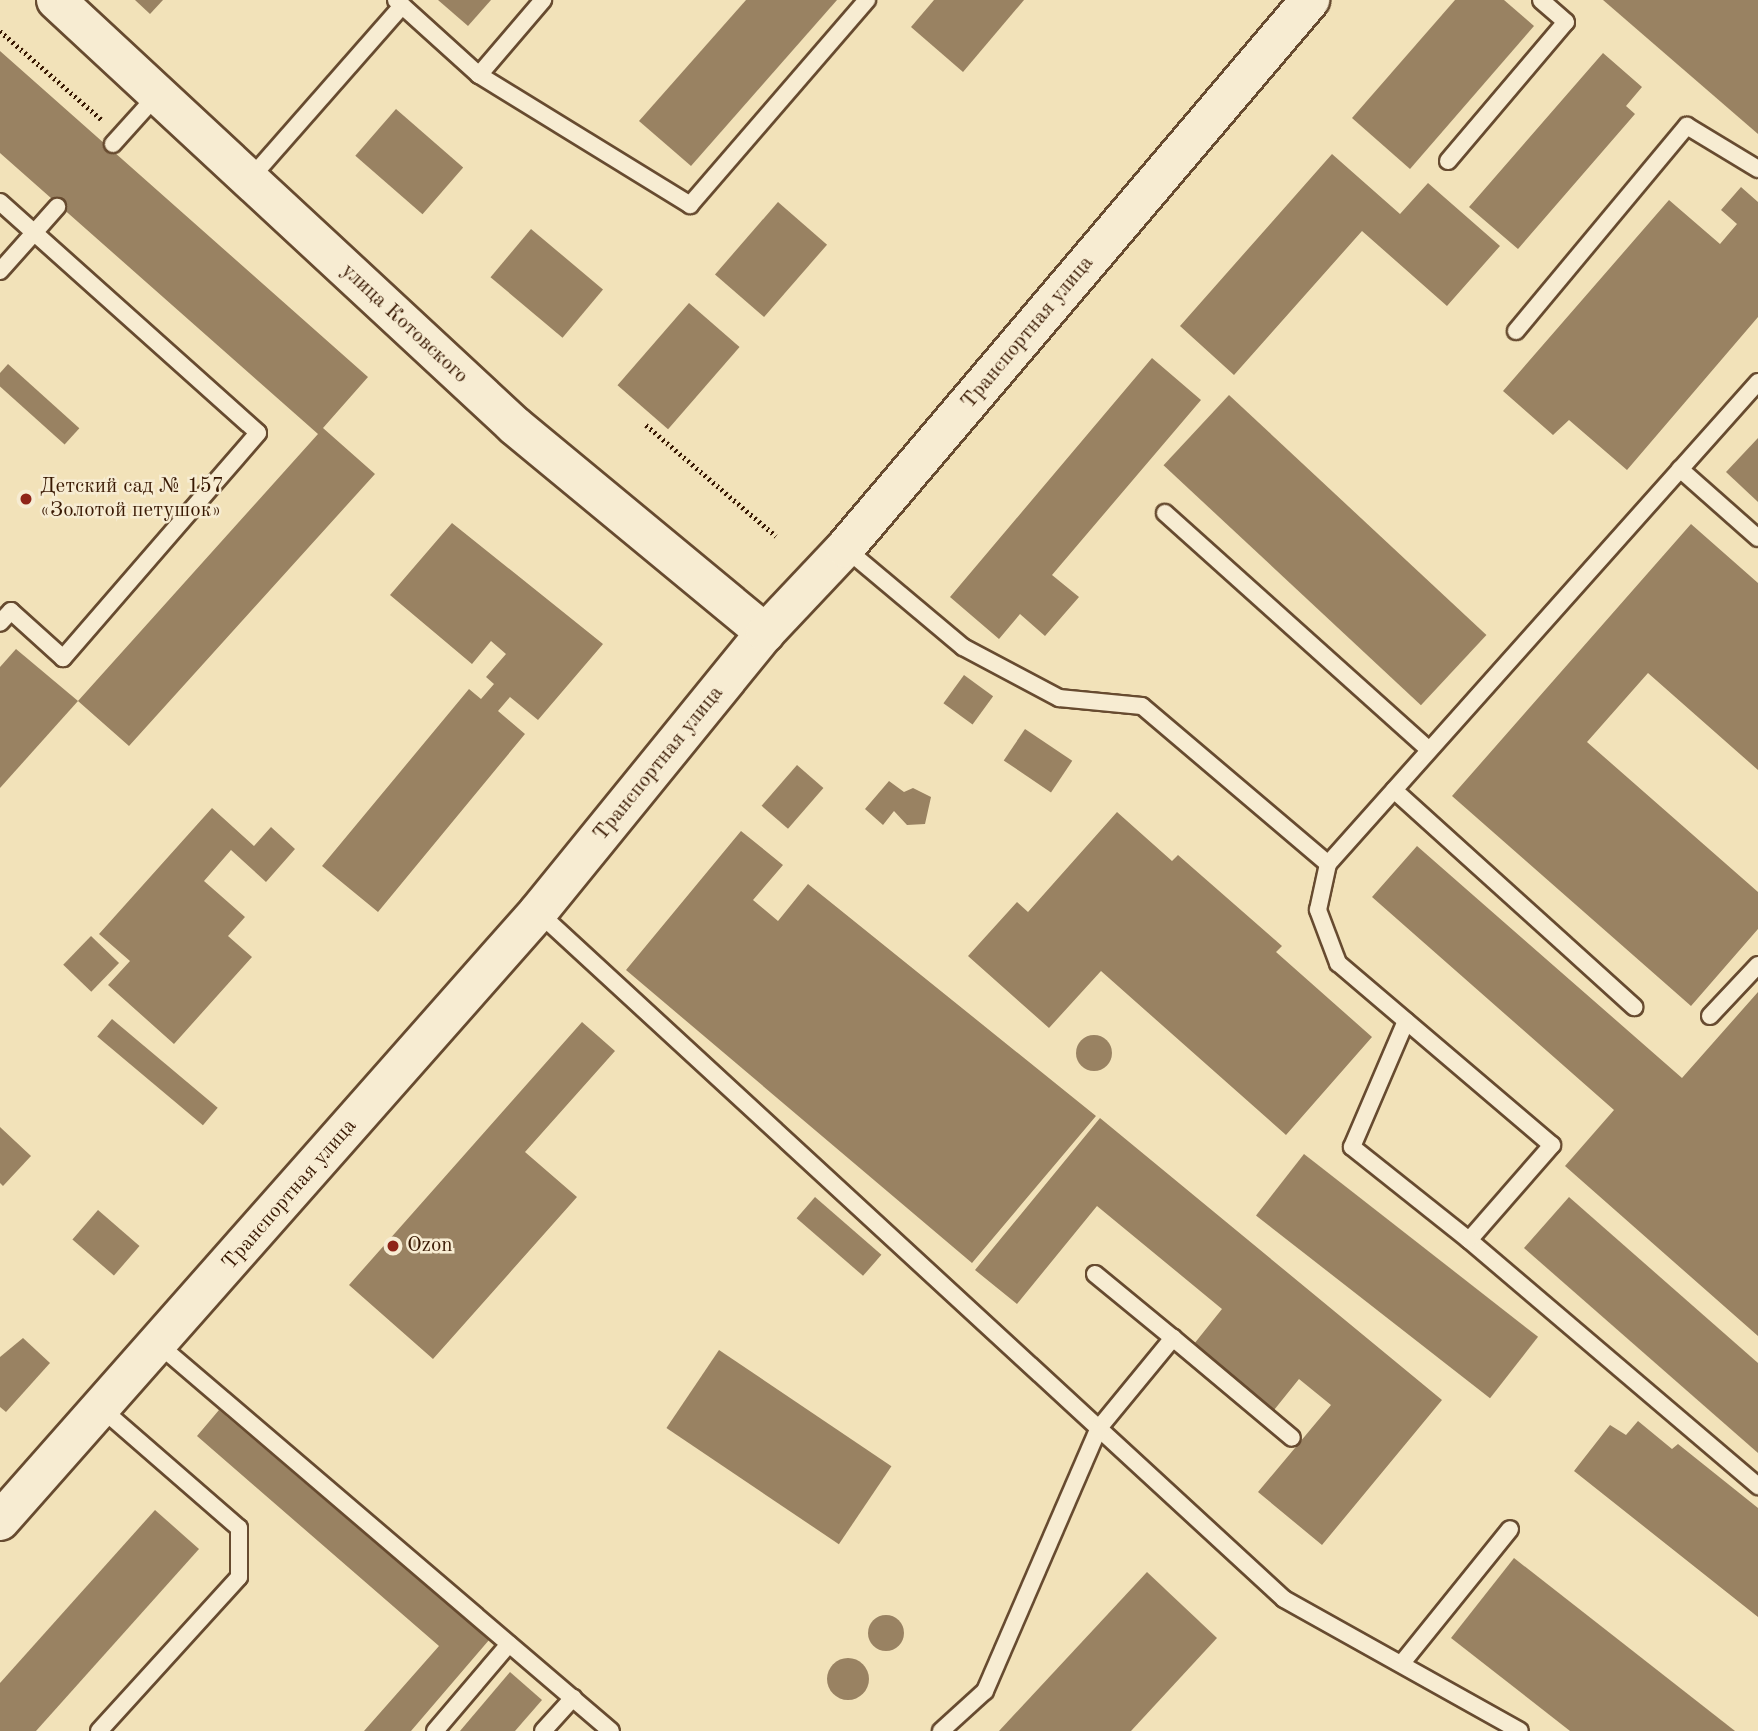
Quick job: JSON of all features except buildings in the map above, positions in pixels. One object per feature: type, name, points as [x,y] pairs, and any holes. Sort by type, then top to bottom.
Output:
[{"type":"street","name":"улица Котовского","points":[[56,0],[514,426],[765,633]]},
{"type":"street","name":"Транспортная улица","points":[[0,1521],[538,912],[765,633],[845,548],[1310,0]]},
{"type":"lane","points":[[479,75],[543,0]]},
{"type":"lane","points":[[249,181],[399,3],[479,75],[690,205],[867,0]]},
{"type":"lane","points":[[1448,162],[1566,22],[1541,0]]},
{"type":"lane","points":[[117,140],[158,94]]},
{"type":"lane","points":[[1516,331],[1687,126],[1758,169]]},
{"type":"lane","points":[[0,202],[258,433],[62,658],[11,611],[0,623]]},
{"type":"lane","points":[[0,271],[57,206]]},
{"type":"lane","points":[[1469,1240],[1552,1145],[1338,963],[1318,910],[1328,864],[1394,790],[1427,748],[1758,382]]},
{"type":"lane","points":[[1680,469],[1758,538]]},
{"type":"lane","points":[[1165,513],[1427,748]]},
{"type":"lane","points":[[845,548],[963,647],[1011,673],[1059,698],[1142,706],[1328,864]]},
{"type":"lane","points":[[1394,790],[1634,1007]]},
{"type":"lane","points":[[538,912],[1284,1599],[1520,1731]]},
{"type":"lane","points":[[1710,1016],[1758,965]]},
{"type":"lane","points":[[1406,1020],[1352,1147],[1469,1240],[1758,1486]]},
{"type":"lane","points":[[1095,1274],[1292,1438]]},
{"type":"lane","points":[[941,1731],[985,1691],[1099,1428],[1173,1338]]},
{"type":"lane","points":[[157,1343],[611,1731]]},
{"type":"lane","points":[[99,1731],[239,1577],[239,1528],[102,1408]]},
{"type":"lane","points":[[1402,1663],[1510,1529]]},
{"type":"lane","points":[[435,1731],[509,1644]]},
{"type":"lane","points":[[543,1731],[573,1698]]},
{"type":"path","points":[[0,31],[117,140]]},
{"type":"path","points":[[646,425],[776,536]]},
{"type":"place","name":"Детский сад № 157 «Золотой петушок»","points":[[26,499]]},
{"type":"place","name":"Ozon","points":[[393,1246]]}]
